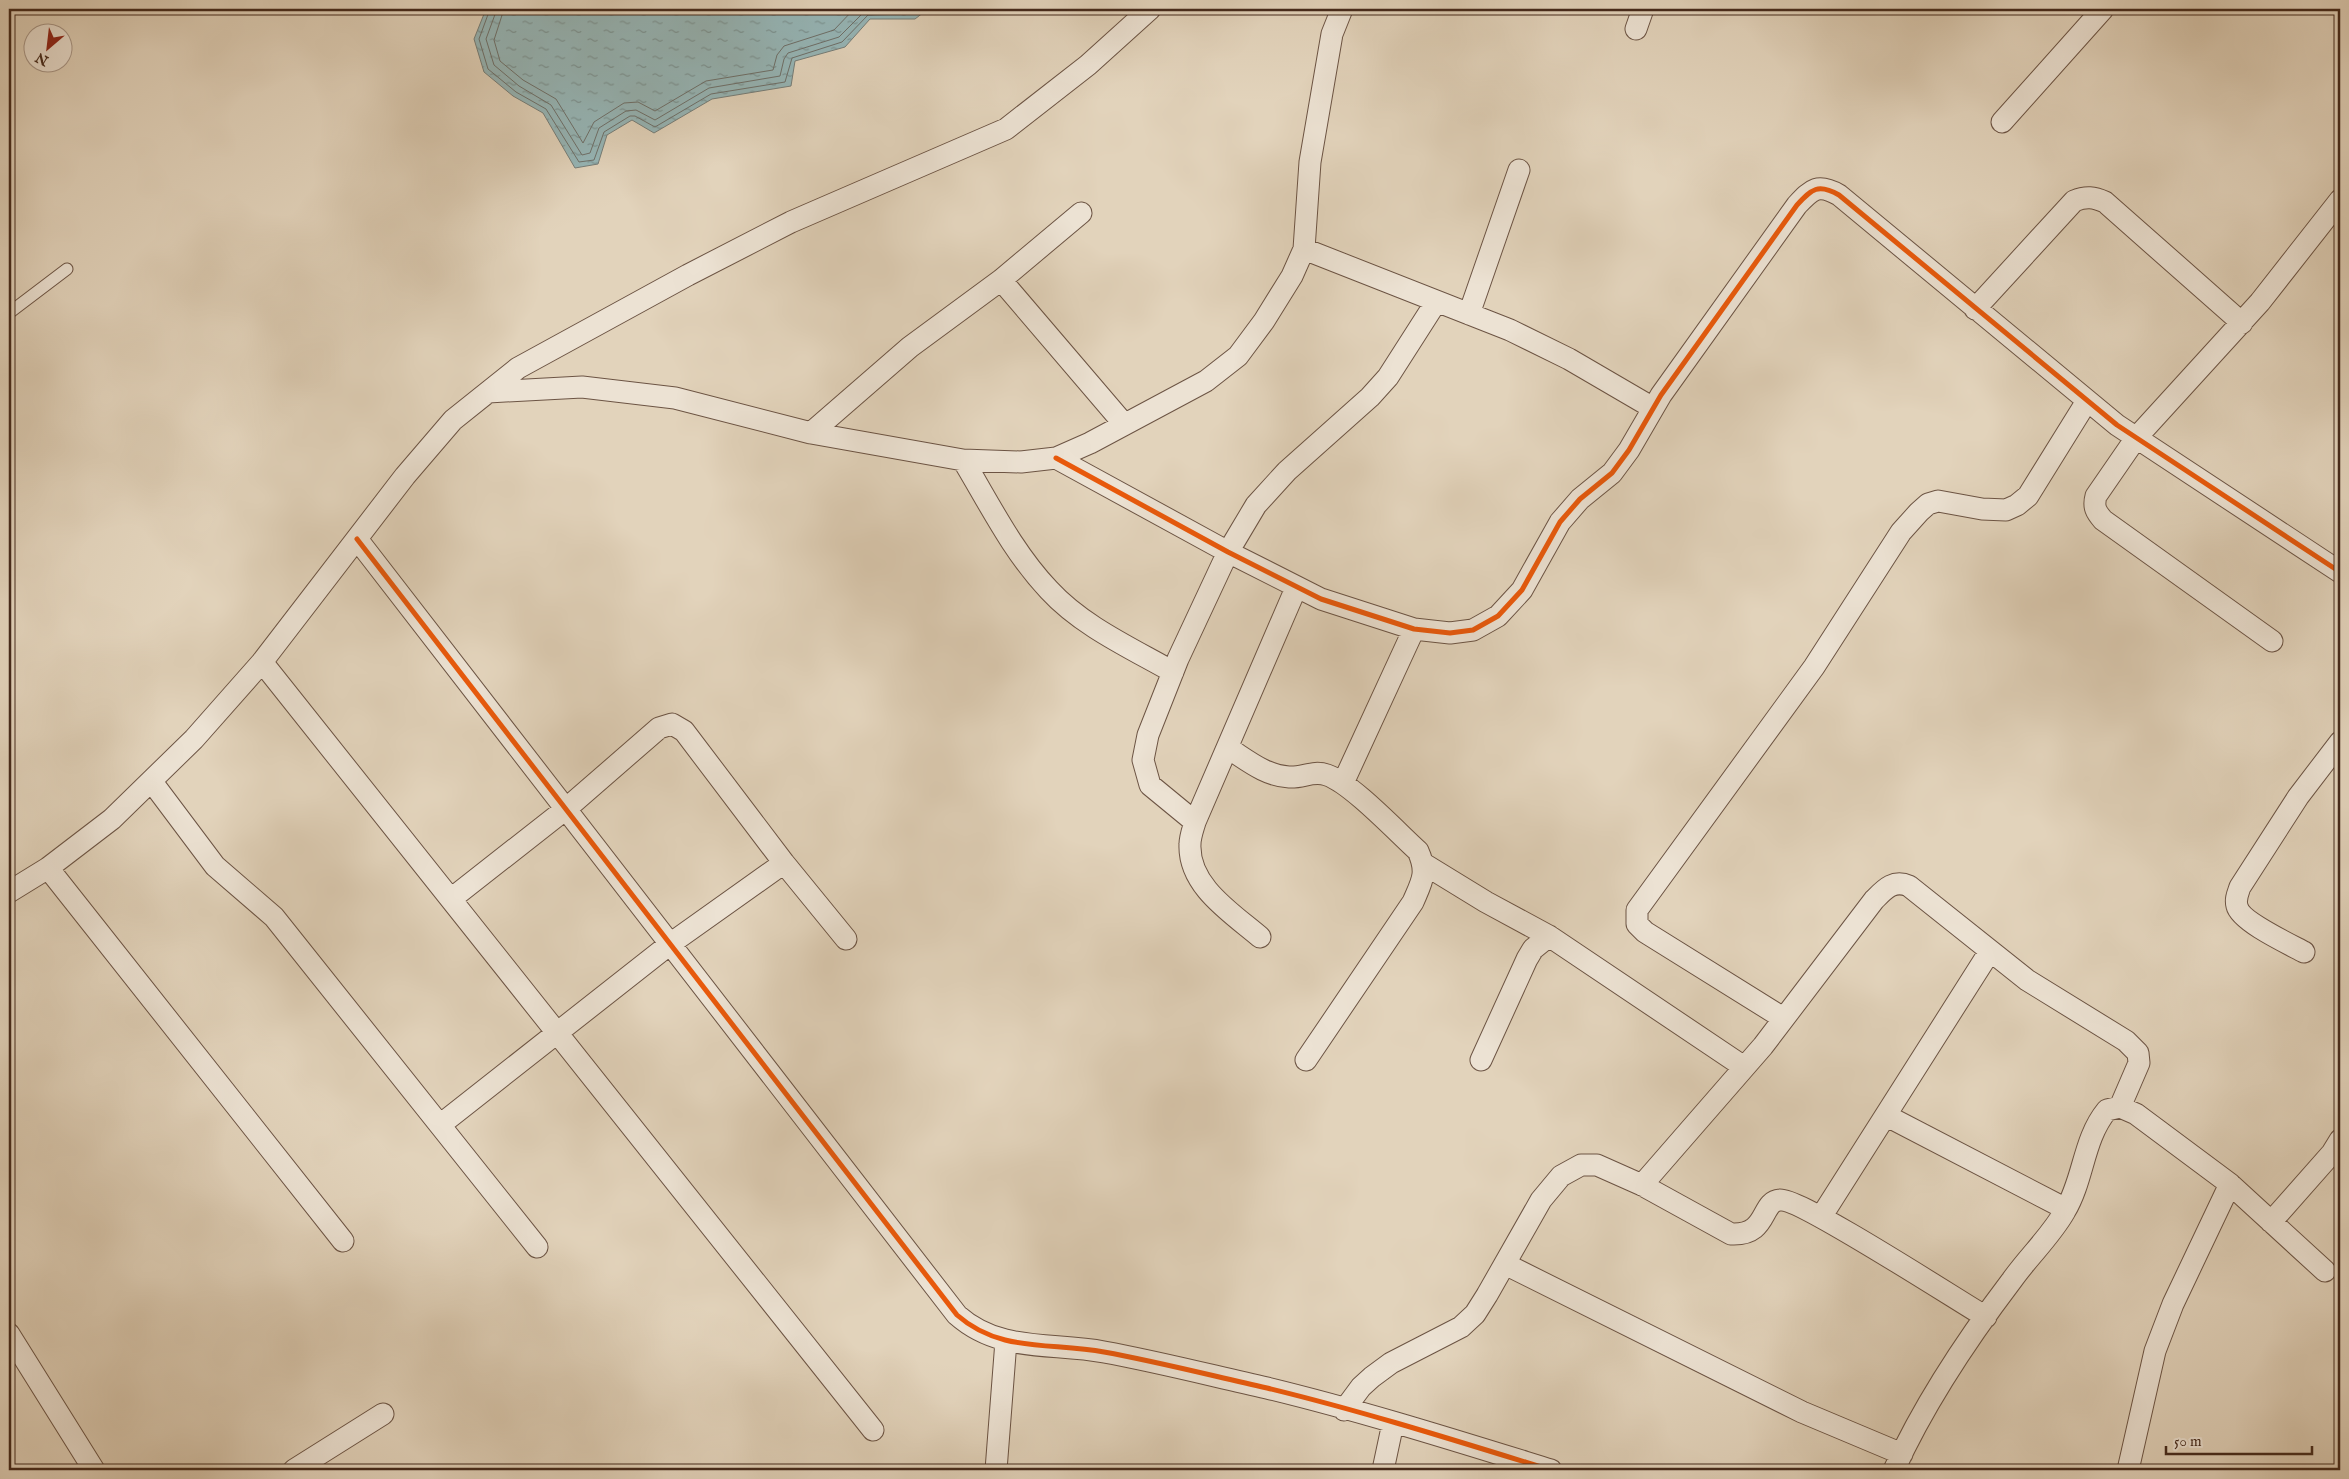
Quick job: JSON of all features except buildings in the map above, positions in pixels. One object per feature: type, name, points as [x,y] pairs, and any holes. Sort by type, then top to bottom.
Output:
[{"type":"street","points":[[9,892],[48,868],[112,819],[194,739],[262,662],[405,476],[453,420],[518,368],[688,275],[791,222],[1006,129],[1088,65],[1150,9]]},
{"type":"street","points":[[488,392],[582,387],[675,398],[811,433],[963,460],[1021,462],[1056,458],[1206,381],[1238,356],[1274,306],[1292,276],[1304,249],[1310,162],[1332,34],[1342,9]]},
{"type":"street","points":[[1636,29],[1643,9]]},
{"type":"street","points":[[2002,122],[2103,9]]},
{"type":"street","points":[[1469,314],[1519,170]]},
{"type":"street","points":[[1056,458],[1228,552],[1321,599],[1414,629],[1450,633],[1473,630],[1498,616],[1522,590],[1560,522],[1580,499],[1612,472],[1629,450],[1653,408],[1797,205],[1809,192],[1818,188],[1828,189],[1839,194],[1975,309],[2087,401],[2136,438],[2340,572]]},
{"type":"street","points":[[1975,309],[2074,201],[2094,197],[2105,202],[2242,323]]},
{"type":"street","points":[[2272,641],[2103,520],[2094,504],[2096,496],[2136,438],[2260,302],[2340,200]]},
{"type":"street","points":[[811,433],[910,348],[1001,280],[1081,213]]},
{"type":"street","points":[[1304,249],[1510,330],[1569,359],[1653,408]]},
{"type":"street","points":[[1001,280],[1124,424]]},
{"type":"street","points":[[1195,822],[1150,785],[1143,760],[1148,735],[1173,672],[1228,552],[1256,505],[1287,471],[1370,397],[1388,377],[1436,302]]},
{"type":"street","points":[[1782,1018],[1645,932],[1636,924],[1637,910],[1814,667],[1901,532],[1928,504],[1938,501],[1982,509],[2006,510],[2017,505],[2028,496],[2087,401]]},
{"type":"street","points":[[963,460],[1015,549],[1050,591],[1089,623],[1173,672]]},
{"type":"street","points":[[357,539],[957,1314],[972,1328],[1006,1341],[1103,1352],[1268,1389],[1551,1470]]},
{"type":"street","points":[[1260,937],[1208,892],[1198,877],[1191,858],[1190,844],[1195,822],[1296,588]]},
{"type":"street","points":[[1343,783],[1414,629]]},
{"type":"street","points":[[262,662],[873,1430]]},
{"type":"street","points":[[451,899],[567,808],[659,728],[672,724],[684,731],[784,863],[846,939]]},
{"type":"street","points":[[2304,952],[2244,917],[2237,907],[2236,897],[2240,887],[2298,797],[2340,742]]},
{"type":"street","points":[[1228,748],[1262,770],[1292,778],[1314,772],[1327,775],[1343,783],[1418,851],[1424,864],[1424,878],[1413,902],[1306,1060]]},
{"type":"street","points":[[152,782],[215,866],[274,917],[537,1247]]},
{"type":"street","points":[[440,1125],[670,944],[784,863]]},
{"type":"street","points":[[1424,864],[1486,902],[1549,936],[1744,1067]]},
{"type":"street","points":[[48,868],[342,1241]]},
{"type":"street","points":[[1642,1185],[1763,1046],[1782,1018],[1874,900],[1894,884],[1902,883],[1909,886],[2027,980],[2126,1042],[2138,1053],[2139,1063],[2120,1107]]},
{"type":"street","points":[[1481,1060],[1527,959],[1533,949],[1549,936]]},
{"type":"street","points":[[1821,1217],[1887,1116],[1990,950]]},
{"type":"street","points":[[1505,1264],[1898,1462],[1936,1390],[2026,1260],[2056,1225],[2066,1209],[2076,1187],[2089,1140],[2107,1110],[2120,1107],[2136,1114],[2230,1184],[2325,1271]]},
{"type":"street","points":[[1887,1116],[2066,1209]]},
{"type":"street","points":[[2271,1222],[2332,1153],[2340,1140]]},
{"type":"street","points":[[1344,1410],[1361,1387],[1391,1364],[1461,1327],[1483,1302],[1541,1200],[1561,1176],[1581,1165],[1597,1164],[1642,1185],[1731,1234],[1744,1235],[1752,1231],[1770,1204],[1779,1200],[1789,1201],[1821,1217],[1986,1317]]},
{"type":"street","points":[[2128,1470],[2155,1351],[2173,1304],[2230,1184]]},
{"type":"street","points":[[9,1334],[94,1470]]},
{"type":"street","points":[[996,1470],[1006,1341]]},
{"type":"street","points":[[294,1470],[383,1414]]},
{"type":"street","points":[[1382,1470],[1392,1423]]},
{"type":"lane","points":[[9,313],[67,269]]},
{"type":"water","points":[[486,9],[928,9],[915,19],[870,19],[845,47],[795,61],[791,86],[712,99],[654,133],[632,120],[607,135],[598,164],[575,168],[543,113],[513,96],[484,72],[474,39]]},
{"type":"cycle path","points":[[1056,458],[1228,552],[1321,599],[1414,629],[1450,633],[1473,630],[1498,616],[1522,590],[1560,522],[1580,499],[1612,473],[1629,450],[1661,395],[1797,205],[1811,192],[1826,189],[1839,195],[2117,425],[2340,572]]},
{"type":"cycle path","points":[[357,539],[957,1315],[973,1327],[1008,1341],[1104,1352],[1267,1388],[1374,1416],[1551,1470]]}]
